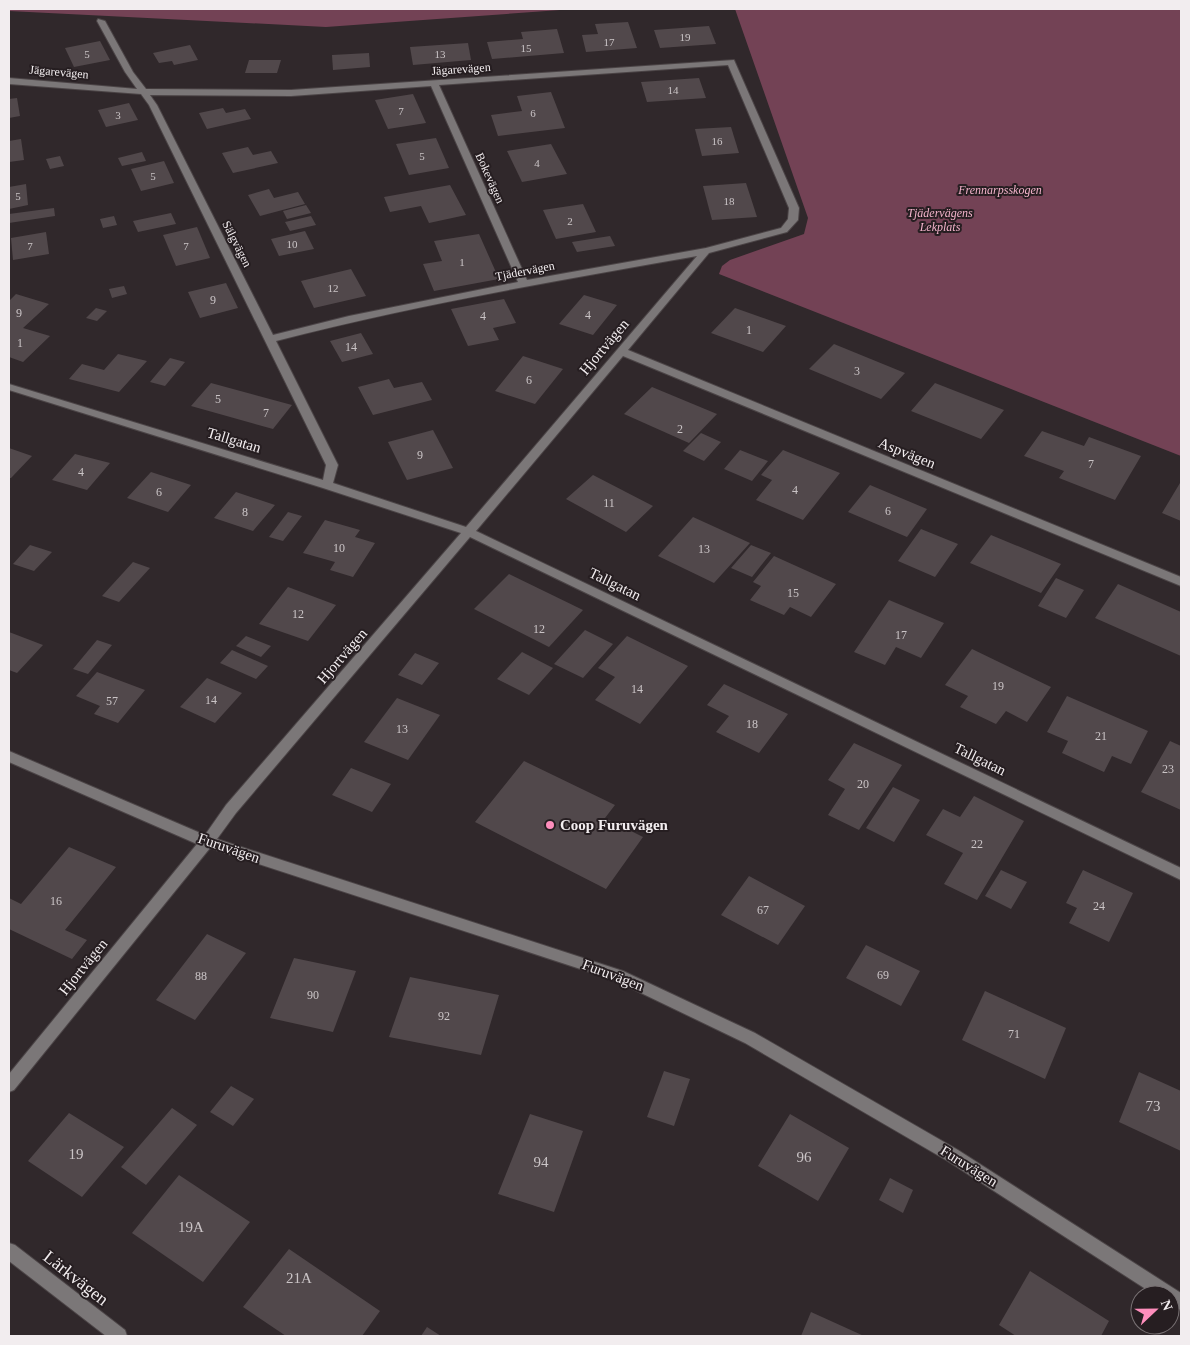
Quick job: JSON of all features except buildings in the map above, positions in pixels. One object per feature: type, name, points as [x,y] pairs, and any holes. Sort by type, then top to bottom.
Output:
[{"type":"street","name":"Sälgvägen","points":[[101,21],[129,72],[153,105],[271,339],[332,465],[327,485]]},
{"type":"street","name":"Jägarevägen","points":[[9,81],[144,92],[290,93],[732,62],[794,208],[793,220],[784,230]]},
{"type":"street","name":"Bokevägen","points":[[434,83],[524,284]]},
{"type":"street","name":"Tjädervägen","points":[[271,339],[349,319],[524,284],[706,251],[784,230]]},
{"type":"street","name":"Hjortvägen","points":[[9,1085],[207,842],[231,809],[469,532],[706,251]]},
{"type":"street","name":"Aspvägen","points":[[621,351],[1181,582]]},
{"type":"street","name":"Tallgatan","points":[[9,387],[327,485],[469,532],[1181,874]]},
{"type":"street","name":"Furuvägen","points":[[9,756],[207,842],[627,979],[750,1038],[936,1145],[1154,1285]]},
{"type":"street","name":"Lärkvägen","points":[[9,1251],[119,1336]]},
{"type":"green space","points":[[9,9],[574,9],[326,27],[9,11]]},
{"type":"green space","name":"Frennarpsskogen","points":[[735,9],[1181,9],[1181,456],[719,274],[722,266],[730,260],[804,234],[808,218]]},
{"type":"place","name":"Coop Furuvägen","points":[[550,825]]},
{"type":"park label","name":"Tjädervägens Lekplats","points":[[940,220]]}]
